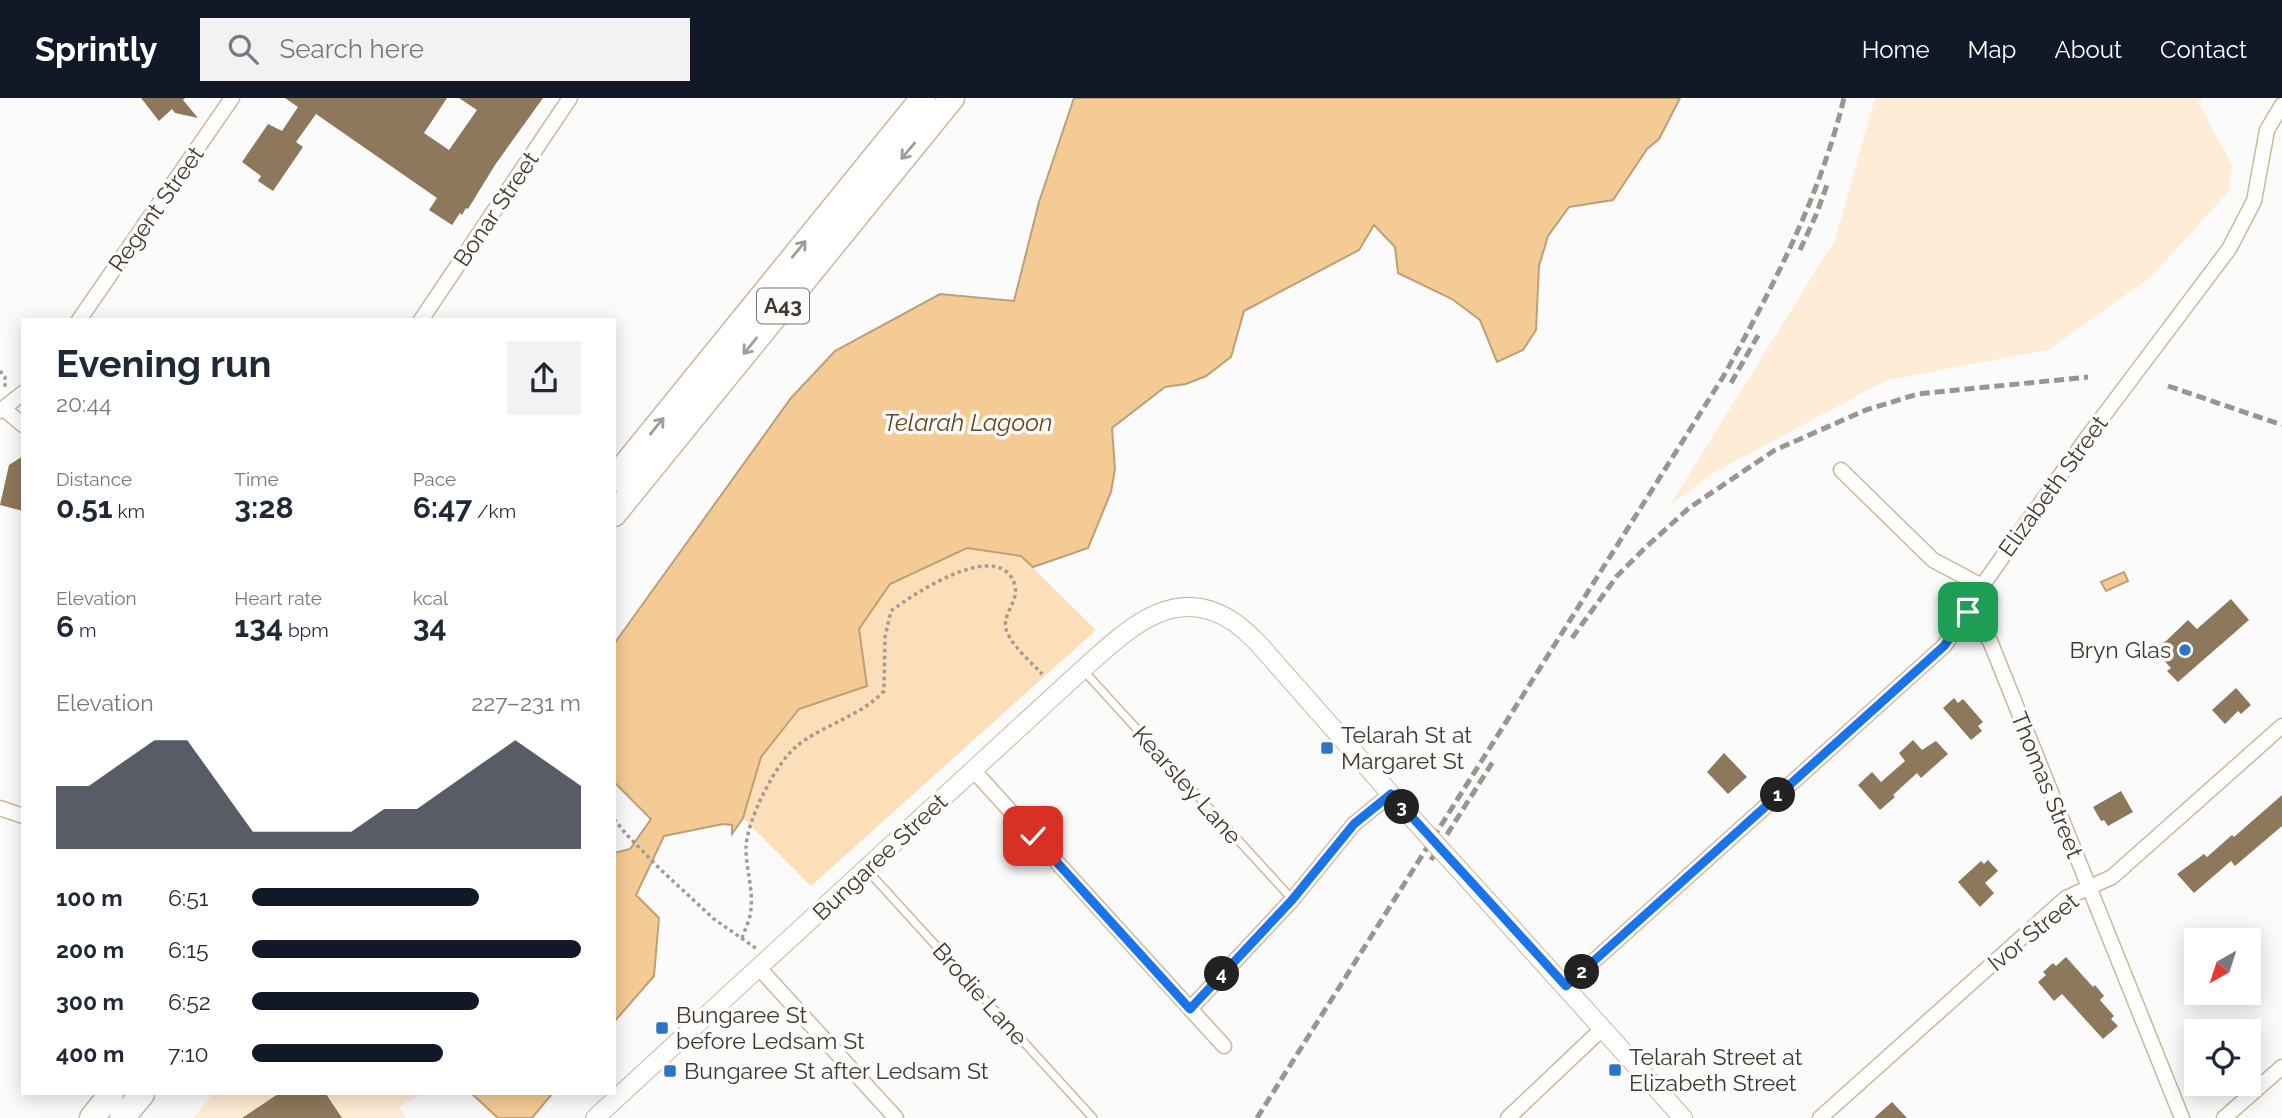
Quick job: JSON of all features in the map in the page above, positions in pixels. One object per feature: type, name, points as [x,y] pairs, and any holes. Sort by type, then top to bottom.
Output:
[{"type":"highway","name":"A43","points":[[616,477],[923,98]]},
{"type":"highway","name":"A43","points":[[616,512],[952,98]]},
{"type":"highway","points":[[92,1118],[110,1095]]},
{"type":"highway","points":[[122,1118],[141,1095]]},
{"type":"highway","points":[[140,1118],[152,1095]]},
{"type":"street","name":"Regent Street","points":[[80,318],[232,98]]},
{"type":"street","name":"Bonar Street","points":[[422,318],[570,98]]},
{"type":"street","name":"Elizabeth Street","points":[[1566,986],[1944,646],[1982,586],[2089,435],[2229,249],[2254,201],[2267,130],[2282,105]]},
{"type":"street","points":[[21,395],[2,411],[21,424]]},
{"type":"street","points":[[1842,470],[1933,560],[1982,586]]},
{"type":"street","name":"Bungaree Street","points":[[596,1118],[1083,669],[1132,626],[1172,608],[1205,608],[1232,621],[1257,642],[1391,794]]},
{"type":"street","name":"Thomas Street","points":[[1968,612],[1990,641],[2182,1118]]},
{"type":"street","name":"Ivor Street","points":[[1820,1118],[2066,898],[2112,877],[2282,726]]},
{"type":"street","points":[[974,771],[1224,1046]]},
{"type":"street","points":[[1190,1009],[1292,900],[1354,824],[1391,794],[1683,1118]]},
{"type":"street","points":[[0,808],[21,815]]},
{"type":"street","points":[[759,968],[896,1118]]},
{"type":"street","points":[[1508,1118],[1603,1028]]},
{"type":"street","points":[[2224,1118],[2282,1067]]},
{"type":"lane","name":"Kearsley Lane","points":[[1083,669],[1292,900]]},
{"type":"lane","name":"Brodie Lane","points":[[867,870],[1093,1118]]},
{"type":"path","points":[[742,938],[751,908],[746,846],[750,826],[770,780],[782,761],[798,745],[874,702],[884,691],[885,637],[891,611],[930,584],[982,565],[996,564],[1007,571],[1015,585],[1016,597],[1006,616],[1006,630],[1042,674]]},
{"type":"path","points":[[616,821],[661,870],[713,919],[757,949]]},
{"type":"shaded area","points":[[1875,98],[2204,98],[2198,102],[2232,165],[2229,191],[2150,278],[2048,350],[1887,380],[1713,473],[1670,505],[1835,240]]},
{"type":"shaded area","points":[[967,548],[1021,556],[1096,630],[811,886],[743,818],[761,757],[799,709],[867,686],[859,629],[890,584]]},
{"type":"shaded area","points":[[212,1095],[418,1095],[399,1107],[406,1118],[193,1118]]},
{"type":"water","name":"Telarah Lagoon","points":[[1074,98],[1680,98],[1659,139],[1647,149],[1613,200],[1569,207],[1548,236],[1539,266],[1536,330],[1523,350],[1497,362],[1480,320],[1452,299],[1398,273],[1395,247],[1374,225],[1359,250],[1244,311],[1231,357],[1206,376],[1186,384],[1165,387],[1112,428],[1115,469],[1111,492],[1088,548],[1033,567],[1021,556],[967,548],[890,584],[859,629],[867,686],[799,709],[761,757],[743,818],[732,834],[732,825],[723,824],[664,836],[636,895],[659,918],[654,976],[616,1020],[616,852],[630,849],[651,819],[616,784],[616,641],[791,398],[835,351],[940,294],[1014,301],[1039,202]]},
{"type":"water","points":[[2124,572],[2128,581],[2106,591],[2101,582]]},
{"type":"water","points":[[473,1095],[551,1095],[532,1118],[498,1118]]},
{"type":"building","points":[[141,98],[185,98],[183,100],[198,118],[175,113],[172,109],[159,121]]},
{"type":"building","points":[[285,98],[447,98],[424,133],[449,150],[477,110],[459,98],[543,98],[495,165],[468,209],[466,208],[462,215],[460,213],[452,225],[429,210],[437,198],[316,114],[296,142],[303,147],[273,191],[258,181],[261,176],[242,162],[268,124],[282,131],[298,107]]},
{"type":"building","points":[[21,457],[21,510],[0,505],[9,465]]},
{"type":"building","points":[[2231,599],[2249,620],[2178,682],[2167,671],[2171,668],[2156,652],[2157,646],[2188,620],[2197,629]]},
{"type":"building","points":[[2236,688],[2251,705],[2241,714],[2238,711],[2225,724],[2212,710]]},
{"type":"building","points":[[1954,698],[1958,703],[1963,699],[1983,722],[1978,726],[1982,731],[1971,740],[1943,708]]},
{"type":"building","points":[[1913,740],[1922,750],[1936,741],[1948,754],[1921,778],[1917,773],[1880,810],[1858,785],[1872,772],[1881,782],[1905,761],[1899,753]]},
{"type":"building","points":[[1724,753],[1747,777],[1728,794],[1707,772]]},
{"type":"building","points":[[2121,791],[2133,812],[2108,826],[2104,820],[2101,821],[2093,807]]},
{"type":"building","points":[[2282,795],[2282,826],[2235,866],[2231,861],[2194,893],[2177,874],[2204,854],[2207,857],[2232,835],[2234,837]]},
{"type":"building","points":[[1988,860],[1998,871],[1985,883],[1994,893],[1980,907],[1958,882],[1981,861],[1984,864]]},
{"type":"building","points":[[2066,957],[2104,996],[2100,1000],[2114,1016],[2111,1019],[2118,1026],[2103,1039],[2062,994],[2054,1001],[2038,982],[2046,975],[2043,972],[2053,963],[2056,966]]},
{"type":"building","points":[[276,1095],[327,1095],[342,1118],[242,1118]]},
{"type":"building","points":[[1892,1102],[1907,1118],[1874,1118]]},
{"type":"railway","points":[[1257,1118],[1723,377],[1793,242],[1822,171],[1844,98]]},
{"type":"railway","points":[[1800,250],[1828,182]]},
{"type":"railway","points":[[1731,383],[1760,332]]},
{"type":"railway","points":[[1572,638],[1617,576],[1645,548],[1689,508],[1775,450],[1866,410],[1918,394],[2088,377]]},
{"type":"railway","points":[[2168,386],[2282,425]]},
{"type":"railway","points":[[1431,860],[1494,760]]},
{"type":"place","name":"Bryn Glas","points":[[2185,650]]},
{"type":"place","name":"Telarah St at Margaret St","points":[[1327,748]]},
{"type":"place","name":"Bungaree St before Ledsam St","points":[[662,1028]]},
{"type":"place","name":"Telarah Street at Elizabeth Street","points":[[1615,1070]]},
{"type":"place","name":"Bungaree St after Ledsam St","points":[[670,1071]]},
{"type":"route","points":[[1033,836],[1190,1009],[1292,900],[1354,824],[1391,794],[1566,986],[1944,646],[1968,612]]}]
